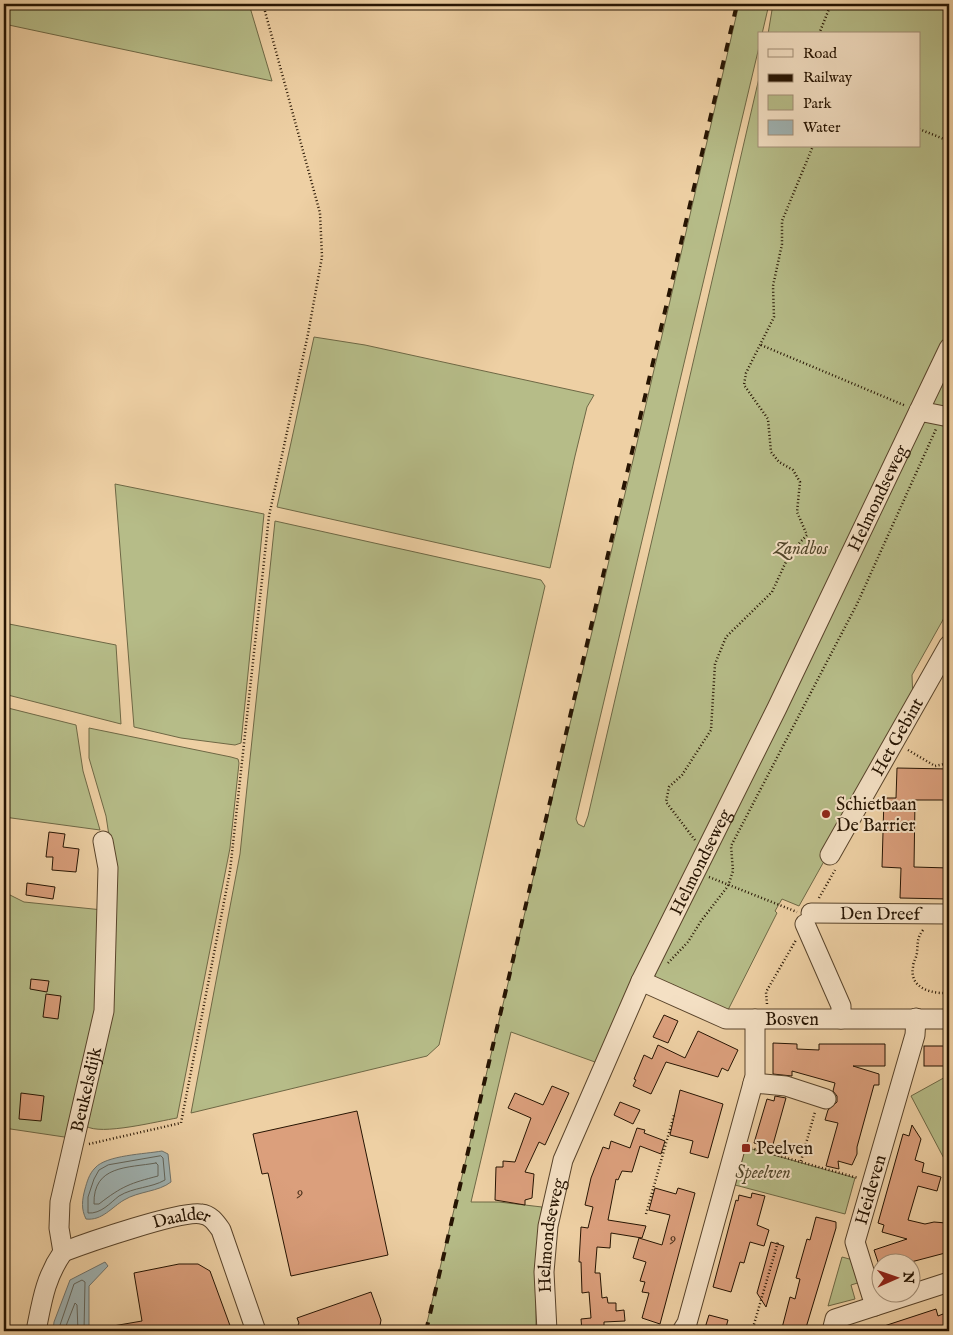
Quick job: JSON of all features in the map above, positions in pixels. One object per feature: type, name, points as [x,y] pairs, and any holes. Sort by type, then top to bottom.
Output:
[{"type":"street","name":"Helmondseweg","points":[[547,1331],[544,1272],[548,1226],[563,1160],[641,980],[705,854],[949,348]]},
{"type":"street","points":[[918,411],[946,416]]},
{"type":"street","name":"Het Gebint","points":[[830,855],[949,645]]},
{"type":"street","name":"Beukelsdijk","points":[[63,1252],[59,1228],[60,1202],[104,1011],[108,868],[103,841]]},
{"type":"street","name":"Den Dreef","points":[[804,917],[949,914]]},
{"type":"street","points":[[804,917],[841,1006],[841,1019]]},
{"type":"street","name":"Bosven","points":[[641,980],[726,1019],[949,1019]]},
{"type":"street","name":"Heideven","points":[[875,1306],[855,1242],[915,1034],[916,1018]]},
{"type":"street","points":[[682,1331],[687,1323],[753,1083],[755,1019]]},
{"type":"street","points":[[753,1083],[786,1086],[823,1098]]},
{"type":"street","name":"Daalder","points":[[63,1252],[176,1217],[201,1214],[215,1220],[221,1230],[256,1331]]},
{"type":"street","points":[[36,1331],[49,1276],[63,1252]]},
{"type":"street","points":[[832,1331],[835,1319],[949,1282]]},
{"type":"path","points":[[72,1144],[87,1144],[181,1123],[230,871],[269,516],[308,334],[322,256],[320,213],[262,4]]},
{"type":"path","points":[[820,32],[831,4]]},
{"type":"path","points":[[920,129],[949,141]]},
{"type":"path","points":[[705,854],[666,802],[669,788],[682,775],[711,730],[715,664],[726,637],[772,592],[790,553],[807,535],[797,512],[800,482],[793,470],[779,462],[771,452],[768,419],[744,386],[746,373],[774,317],[776,306],[773,286],[782,244],[782,221],[812,148]]},
{"type":"path","points":[[760,344],[918,411]]},
{"type":"path","points":[[665,965],[673,960],[688,942],[701,921],[728,886],[733,871],[731,846],[857,604],[946,416]]},
{"type":"path","points":[[893,742],[936,766],[949,763]]},
{"type":"path","points":[[696,871],[804,917]]},
{"type":"path","points":[[929,914],[928,923],[919,936],[913,975],[915,981],[925,990],[949,993]]},
{"type":"path","points":[[801,1161],[823,1098]]},
{"type":"path","points":[[646,1214],[674,1115]]},
{"type":"path","points":[[735,1144],[858,1178]]},
{"type":"path","points":[[752,1331],[778,1242]]},
{"type":"green space","points":[[4,4],[249,4],[272,81],[4,24]]},
{"type":"green space","name":"Zandbos","points":[[739,4],[769,4],[762,32],[758,32],[758,51],[576,819],[578,824],[584,827],[758,82],[758,148],[920,148],[920,32],[768,32],[773,4],[949,4],[949,609],[912,675],[913,702],[799,906],[782,899],[775,911],[777,913],[727,1012],[653,980],[656,973],[644,962],[595,1062],[511,1032],[471,1202],[499,1202],[542,1207],[536,1256],[536,1331],[425,1331],[634,456]]},
{"type":"green space","points":[[314,337],[365,345],[594,395],[587,407],[550,568],[277,507]]},
{"type":"green space","points":[[115,484],[264,514],[241,743],[235,745],[181,738],[134,727]]},
{"type":"green space","points":[[275,521],[541,580],[545,586],[439,1045],[427,1056],[191,1113],[240,854]]},
{"type":"green space","points":[[4,623],[116,645],[121,724],[4,694]]},
{"type":"green space","points":[[4,707],[76,725],[83,771],[100,830],[4,817]]},
{"type":"green space","points":[[89,728],[231,757],[238,759],[239,763],[230,848],[177,1118],[116,1129],[93,1129],[86,1126],[113,862],[106,816],[89,758]]},
{"type":"green space","points":[[4,892],[24,902],[103,910],[96,1016],[71,1138],[4,1128]]},
{"type":"green space","points":[[949,1075],[949,1168],[911,1096]]},
{"type":"green space","name":"Speelven","points":[[745,1147],[855,1178],[845,1214],[735,1185]]},
{"type":"green space","points":[[842,1257],[857,1261],[864,1281],[851,1285],[855,1299],[828,1306]]},
{"type":"water","points":[[162,1151],[168,1154],[171,1182],[160,1188],[130,1197],[97,1218],[86,1219],[83,1197],[88,1178],[95,1168],[108,1160]]},
{"type":"water","points":[[105,1262],[108,1266],[89,1286],[89,1331],[53,1331],[54,1322],[70,1280]]},
{"type":"building","points":[[897,768],[949,769],[949,800],[915,800],[914,867],[949,868],[949,899],[900,898],[901,868],[882,867],[884,798],[896,798]]},
{"type":"building","points":[[49,832],[65,834],[63,847],[79,849],[76,872],[52,870],[53,857],[46,857]]},
{"type":"building","points":[[27,883],[55,887],[53,899],[26,895]]},
{"type":"building","points":[[31,979],[49,981],[47,992],[30,989]]},
{"type":"building","points":[[46,994],[61,996],[58,1019],[43,1017]]},
{"type":"building","points":[[664,1015],[678,1021],[668,1043],[653,1037]]},
{"type":"building","points":[[698,1031],[738,1050],[728,1071],[722,1068],[718,1077],[666,1062],[651,1094],[633,1086],[644,1055],[652,1059],[658,1045],[685,1058]]},
{"type":"building","points":[[773,1043],[797,1044],[797,1049],[819,1050],[819,1044],[885,1044],[885,1066],[853,1066],[879,1074],[879,1085],[874,1085],[857,1147],[857,1154],[852,1165],[838,1161],[839,1169],[826,1166],[838,1123],[825,1120],[828,1110],[837,1102],[837,1096],[833,1091],[835,1083],[792,1071],[792,1076],[773,1074]]},
{"type":"building","points":[[924,1046],[949,1046],[949,1066],[924,1066]]},
{"type":"building","points":[[552,1086],[569,1093],[545,1145],[539,1142],[525,1172],[534,1174],[532,1198],[525,1200],[525,1205],[495,1200],[496,1167],[503,1167],[503,1161],[515,1162],[531,1118],[508,1108],[515,1093],[543,1105]]},
{"type":"building","points":[[680,1090],[723,1104],[708,1158],[690,1153],[693,1141],[670,1135]]},
{"type":"building","points":[[21,1093],[44,1096],[41,1121],[19,1119]]},
{"type":"building","points":[[775,1096],[786,1098],[772,1148],[754,1143],[767,1099],[774,1101]]},
{"type":"building","points":[[620,1102],[640,1110],[633,1124],[614,1115]]},
{"type":"building","points":[[357,1111],[388,1255],[291,1276],[268,1173],[262,1174],[253,1134]]},
{"type":"building","points":[[912,1125],[921,1139],[915,1160],[924,1163],[922,1172],[941,1177],[937,1191],[918,1186],[908,1220],[925,1224],[934,1222],[946,1223],[946,1228],[949,1228],[949,1252],[920,1260],[920,1252],[875,1252],[874,1250],[907,1239],[882,1232],[884,1225],[878,1223],[903,1134],[909,1136]]},
{"type":"building","points":[[637,1128],[645,1130],[644,1133],[665,1141],[661,1154],[640,1146],[632,1172],[622,1171],[618,1180],[616,1179],[608,1220],[646,1226],[642,1238],[611,1233],[610,1248],[597,1247],[595,1273],[600,1273],[602,1298],[607,1297],[608,1303],[616,1303],[616,1311],[624,1310],[625,1321],[604,1322],[604,1331],[582,1331],[581,1319],[591,1318],[589,1292],[582,1293],[581,1262],[579,1262],[581,1227],[588,1228],[593,1207],[585,1205],[591,1178],[603,1147],[609,1149],[611,1141],[630,1148]]},
{"type":"building","points":[[655,1188],[676,1194],[678,1188],[695,1193],[660,1324],[642,1318],[649,1293],[642,1292],[645,1282],[640,1281],[646,1262],[633,1258],[639,1238],[662,1245],[670,1215],[649,1210]]},
{"type":"building","points":[[752,1193],[765,1196],[757,1225],[769,1230],[764,1246],[750,1242],[744,1263],[740,1262],[731,1292],[713,1287],[736,1200],[738,1201],[739,1195],[751,1198]]},
{"type":"building","points":[[816,1217],[836,1222],[836,1228],[805,1331],[792,1331],[782,1328],[790,1297],[795,1299],[800,1279],[796,1278],[807,1239],[810,1240]]},
{"type":"building","points":[[771,1242],[784,1246],[766,1307],[757,1293]]},
{"type":"building","points":[[179,1264],[198,1264],[210,1271],[232,1331],[113,1331],[113,1326],[142,1321],[134,1273]]},
{"type":"building","points":[[371,1292],[381,1320],[379,1331],[295,1331],[299,1323],[297,1318]]},
{"type":"building","points":[[936,1309],[938,1316],[943,1314],[949,1331],[875,1331],[875,1329]]},
{"type":"building","points":[[709,1315],[728,1320],[725,1331],[704,1331]]},
{"type":"railway","points":[[426,1331],[737,4]]},
{"type":"place","name":"Schietbaan De Barrier","points":[[826,814]]},
{"type":"place","name":"Peelven","points":[[746,1148]]}]
